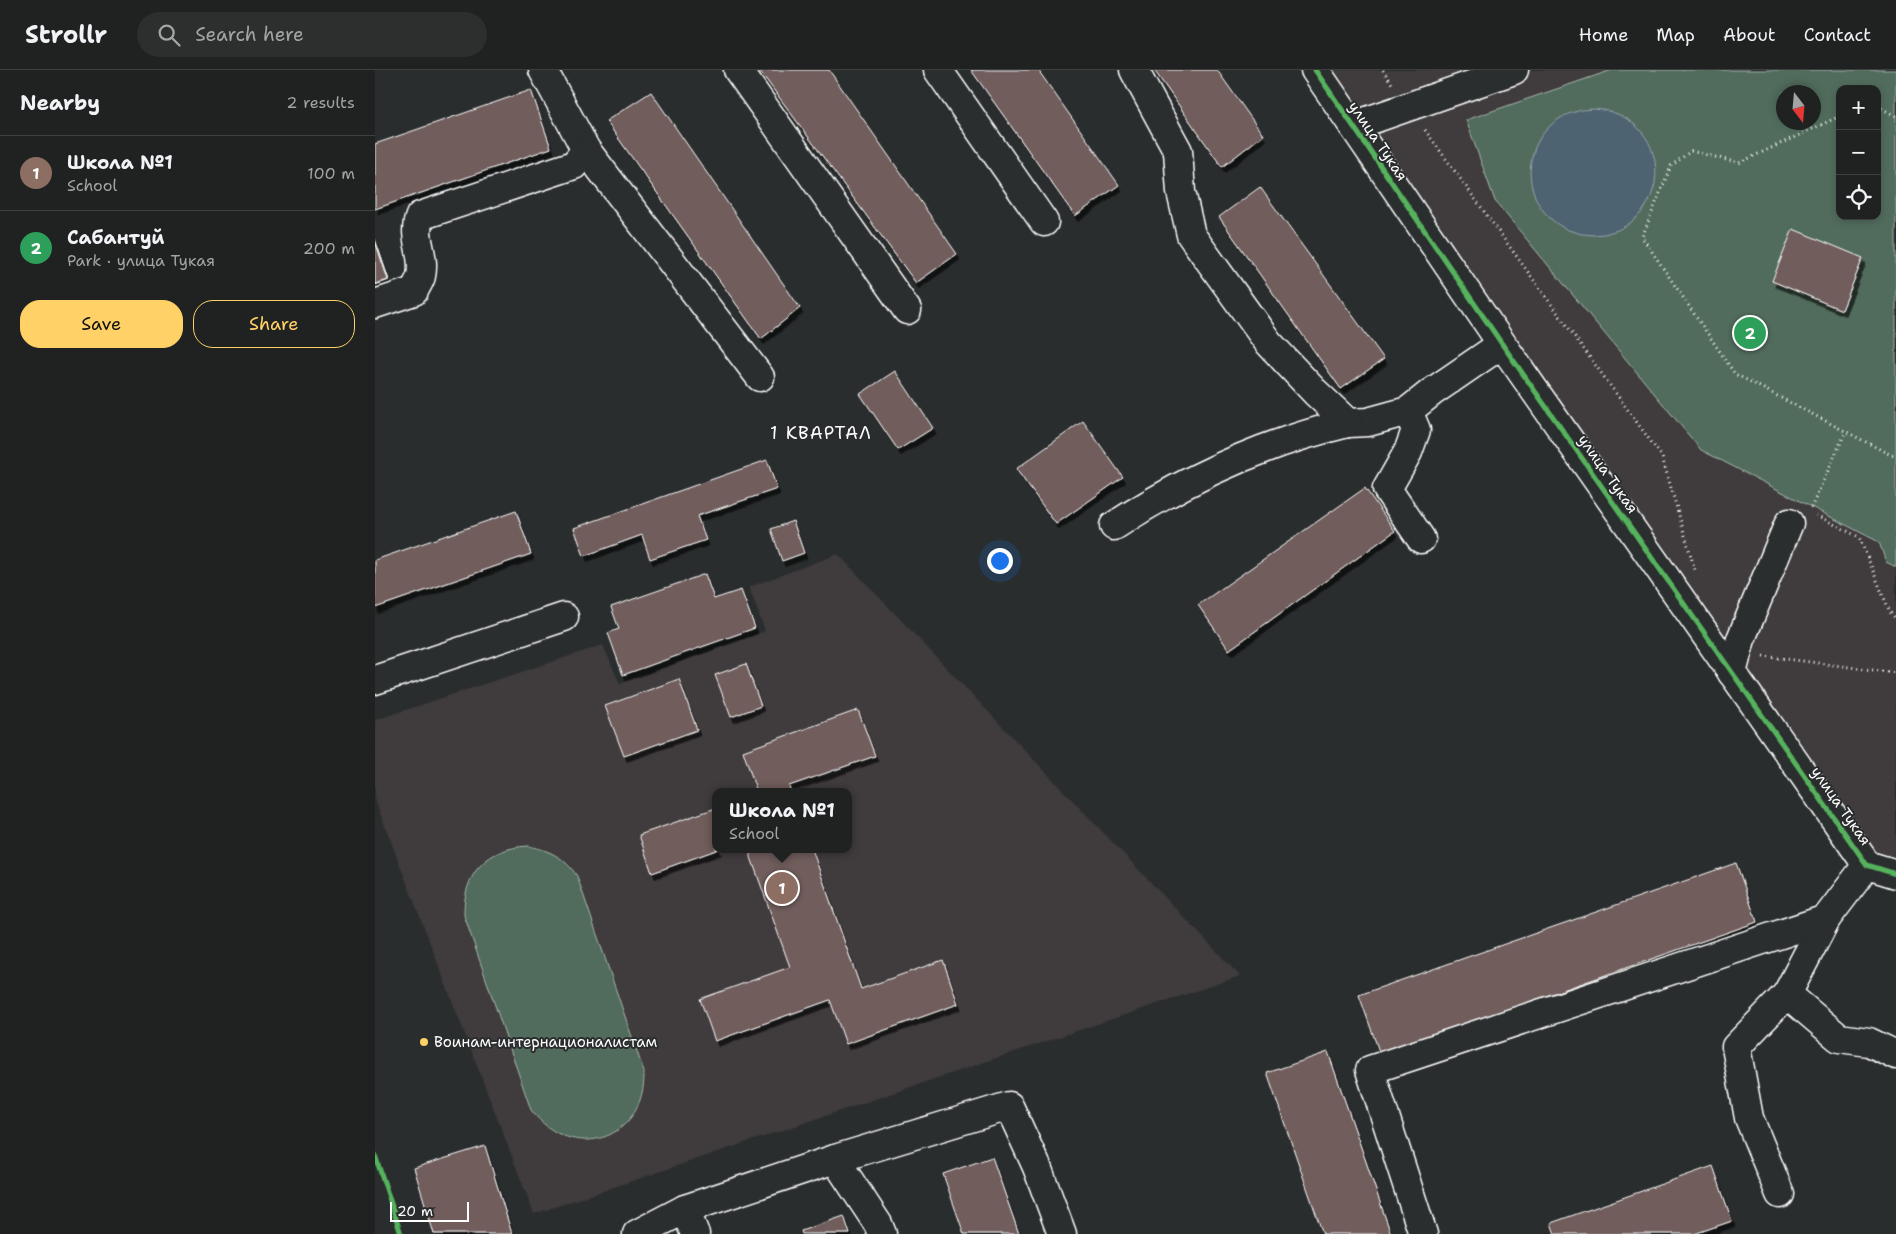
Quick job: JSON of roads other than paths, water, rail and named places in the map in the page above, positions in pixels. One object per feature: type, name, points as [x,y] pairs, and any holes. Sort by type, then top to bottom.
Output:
[{"type":"street","points":[[543,70],[587,150],[760,377]]},
{"type":"street","points":[[738,70],[907,310]]},
{"type":"street","points":[[938,70],[1044,222]]},
{"type":"street","points":[[1134,70],[1178,151],[1181,192],[1191,235],[1268,342],[1315,392],[1348,423]]},
{"type":"street","name":"улица Тукая","points":[[1315,70],[1502,344],[1732,672],[1886,865]]},
{"type":"street","points":[[1353,126],[1514,70]]},
{"type":"street","points":[[375,304],[414,291],[421,276],[422,257],[416,236],[416,225],[420,216],[475,200],[574,165],[587,150]]},
{"type":"street","points":[[1114,526],[1154,500],[1214,470],[1300,435],[1348,423],[1368,422],[1408,411],[1432,392],[1502,344]]},
{"type":"street","points":[[1408,411],[1416,430],[1408,452],[1387,488],[1421,539]]},
{"type":"street","points":[[1732,672],[1741,638],[1789,523]]},
{"type":"street","points":[[375,680],[564,616]]},
{"type":"street","points":[[1780,1194],[1749,1118],[1736,1047],[1787,994],[1826,919],[1886,865]]},
{"type":"street","points":[[1423,1234],[1370,1070],[1826,919]]},
{"type":"street","points":[[1787,994],[1839,1038],[1869,1042],[1896,1055]]},
{"type":"street","points":[[637,1234],[690,1222],[835,1159],[1009,1106],[1037,1167],[1063,1234]]},
{"type":"street","points":[[835,1159],[878,1224],[882,1234]]},
{"type":"water","points":[[1593,109],[1617,114],[1637,128],[1651,148],[1656,172],[1651,196],[1637,216],[1617,230],[1593,235],[1569,230],[1549,216],[1535,196],[1530,172],[1535,148],[1549,128],[1569,114]]},
{"type":"place","name":"Сабантуй","points":[[1750,333]]},
{"type":"place","name":"Школа №1","points":[[782,888]]},
{"type":"place","name":"Воинам-интернационалистам","points":[[424,1042]]},
{"type":"district","name":"1 КВАРТАЛ","points":[[821,433]]}]
